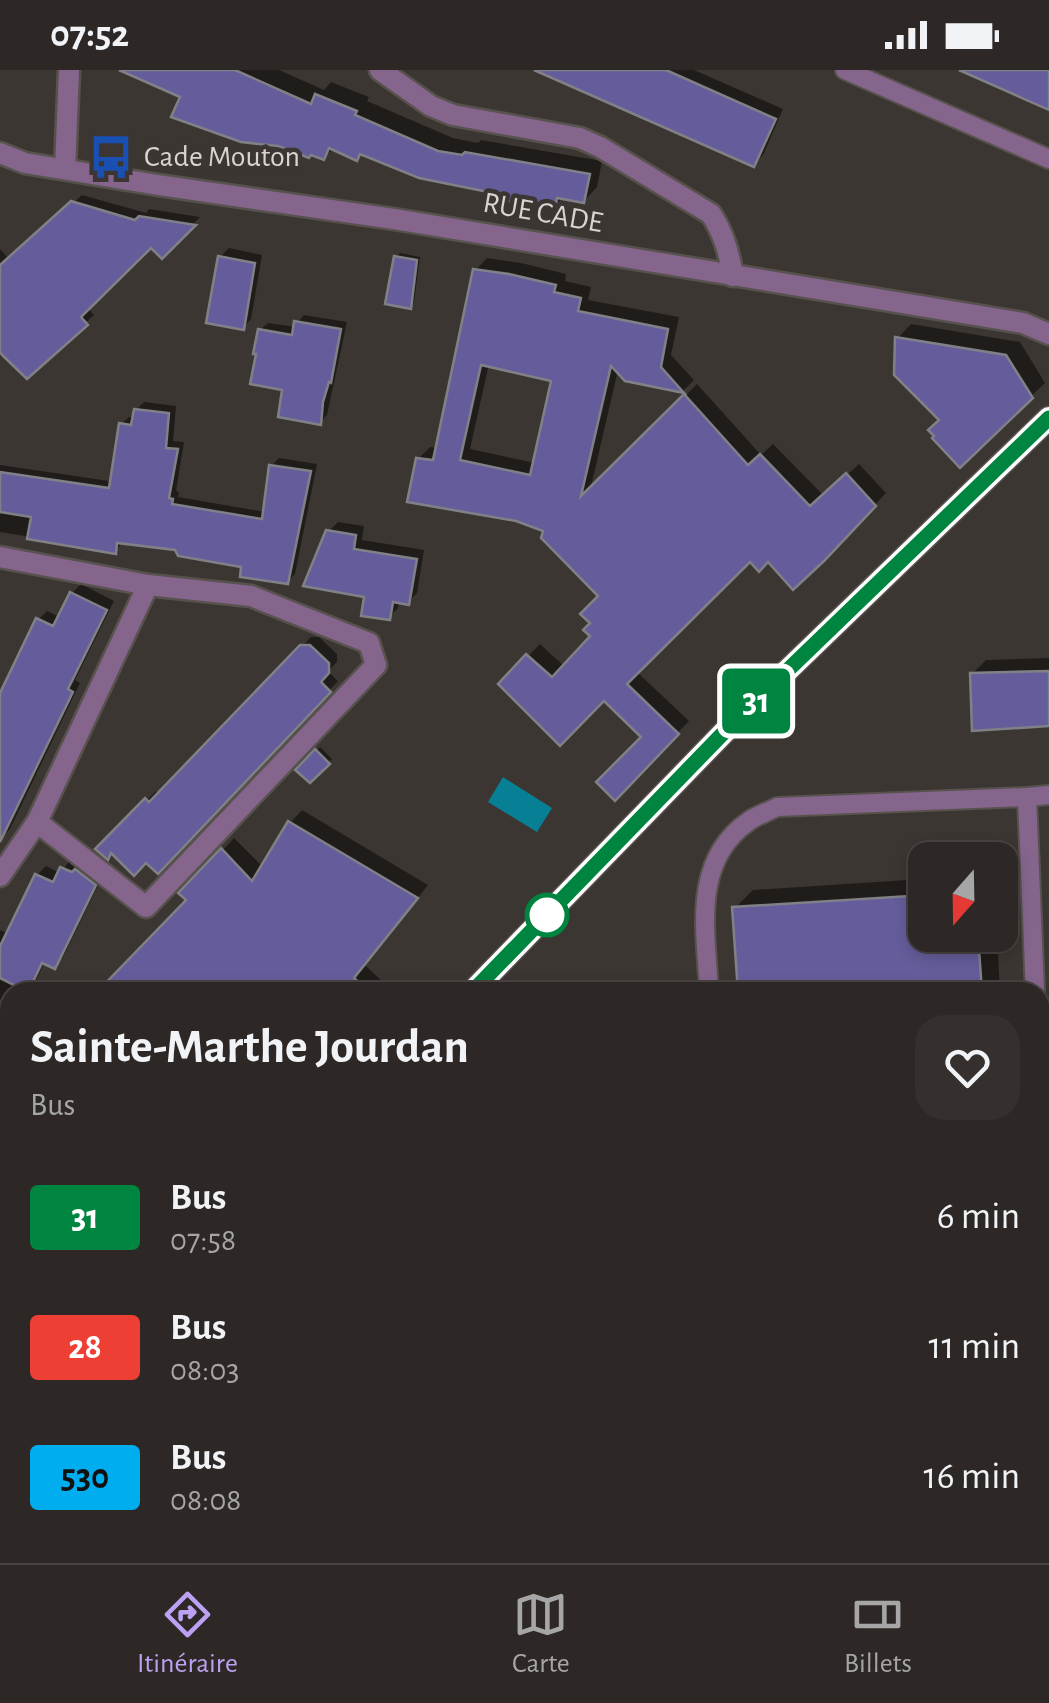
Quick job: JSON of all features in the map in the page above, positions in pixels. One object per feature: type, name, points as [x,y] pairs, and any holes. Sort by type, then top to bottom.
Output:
[{"type":"street","points":[[65,169],[69,70]]},
{"type":"street","points":[[380,70],[431,106],[453,115],[580,138],[600,147],[711,214],[722,230],[733,276]]},
{"type":"street","name":"RUE CADE","points":[[0,152],[24,163],[158,186],[394,218],[1023,323],[1049,334]]},
{"type":"street","name":"RUE CADE","points":[[0,168],[24,163]]},
{"type":"street","points":[[482,982],[734,722],[1049,418]]},
{"type":"street","points":[[0,557],[148,585],[250,596],[369,643],[376,664],[146,907],[38,822]]},
{"type":"street","points":[[0,876],[38,822],[148,585]]},
{"type":"lane","points":[[845,70],[1049,159]]},
{"type":"lane","points":[[708,982],[706,883],[718,851],[749,821],[778,807],[1049,795]]},
{"type":"lane","points":[[1027,796],[1036,982]]},
{"type":"water","points":[[503,777],[552,808],[537,832],[488,802]]},
{"type":"building","points":[[119,70],[235,70],[311,104],[315,94],[438,151],[462,155],[465,152],[590,174],[584,203],[557,198],[555,209],[508,201],[508,196],[419,178],[360,154],[357,161],[329,148],[324,160],[278,146],[241,142],[171,117],[180,97]]},
{"type":"building","points":[[534,70],[666,70],[776,119],[754,167]]},
{"type":"building","points":[[959,70],[1049,70],[1049,110]]},
{"type":"building","points":[[71,201],[135,220],[139,216],[196,225],[162,259],[151,248],[81,317],[88,325],[27,379],[0,353],[0,265]]},
{"type":"building","points":[[218,256],[255,263],[244,330],[206,323]]},
{"type":"building","points":[[394,256],[417,260],[411,309],[385,304]]},
{"type":"building","points":[[473,269],[556,285],[554,292],[581,298],[578,311],[668,329],[661,367],[684,393],[625,381],[611,366],[581,496],[684,394],[748,465],[760,454],[810,506],[846,473],[876,506],[793,590],[768,562],[759,572],[750,562],[627,684],[679,734],[615,801],[596,782],[641,737],[604,701],[560,746],[498,684],[526,654],[552,677],[590,636],[583,630],[590,623],[580,614],[598,596],[541,538],[543,531],[516,521],[407,502],[416,458],[433,460]],"holes":[[[481,365],[551,381],[530,475],[460,460]]]},
{"type":"building","points":[[294,321],[341,329],[321,425],[278,417],[282,390],[250,384],[258,329],[292,335]]},
{"type":"building","points":[[895,337],[1006,355],[1033,398],[960,468],[928,430],[939,420],[894,375]]},
{"type":"building","points":[[134,409],[169,413],[166,448],[178,449],[169,498],[173,499],[172,504],[262,519],[269,465],[311,471],[288,584],[240,577],[241,567],[178,556],[175,550],[117,543],[116,554],[27,539],[31,517],[0,512],[0,472],[109,488],[119,423],[131,425]]},
{"type":"building","points":[[326,530],[356,535],[354,549],[417,559],[409,605],[393,602],[390,620],[361,616],[364,597],[303,586]]},
{"type":"building","points":[[70,592],[107,610],[68,689],[73,692],[0,842],[0,693],[36,618],[53,626]]},
{"type":"building","points":[[300,645],[310,645],[329,663],[329,673],[321,682],[331,692],[158,874],[146,863],[134,876],[111,853],[108,860],[95,849],[145,798],[149,802]]},
{"type":"building","points":[[1049,671],[1049,726],[972,731],[970,673]]},
{"type":"building","points":[[315,749],[330,764],[310,783],[295,770]]},
{"type":"building","points":[[288,821],[418,898],[354,978],[358,982],[107,982],[186,900],[178,893],[221,848],[252,881]]},
{"type":"building","points":[[60,867],[72,872],[75,869],[96,885],[55,969],[42,963],[33,982],[8,982],[0,978],[0,946],[35,874],[53,882]]},
{"type":"building","points":[[908,896],[908,952],[979,952],[981,982],[737,982],[732,907]]},
{"type":"bus line","name":"31","points":[[482,982],[734,722],[1049,418]]},
{"type":"place","name":"Cade Mouton","points":[[111,157]]}]
